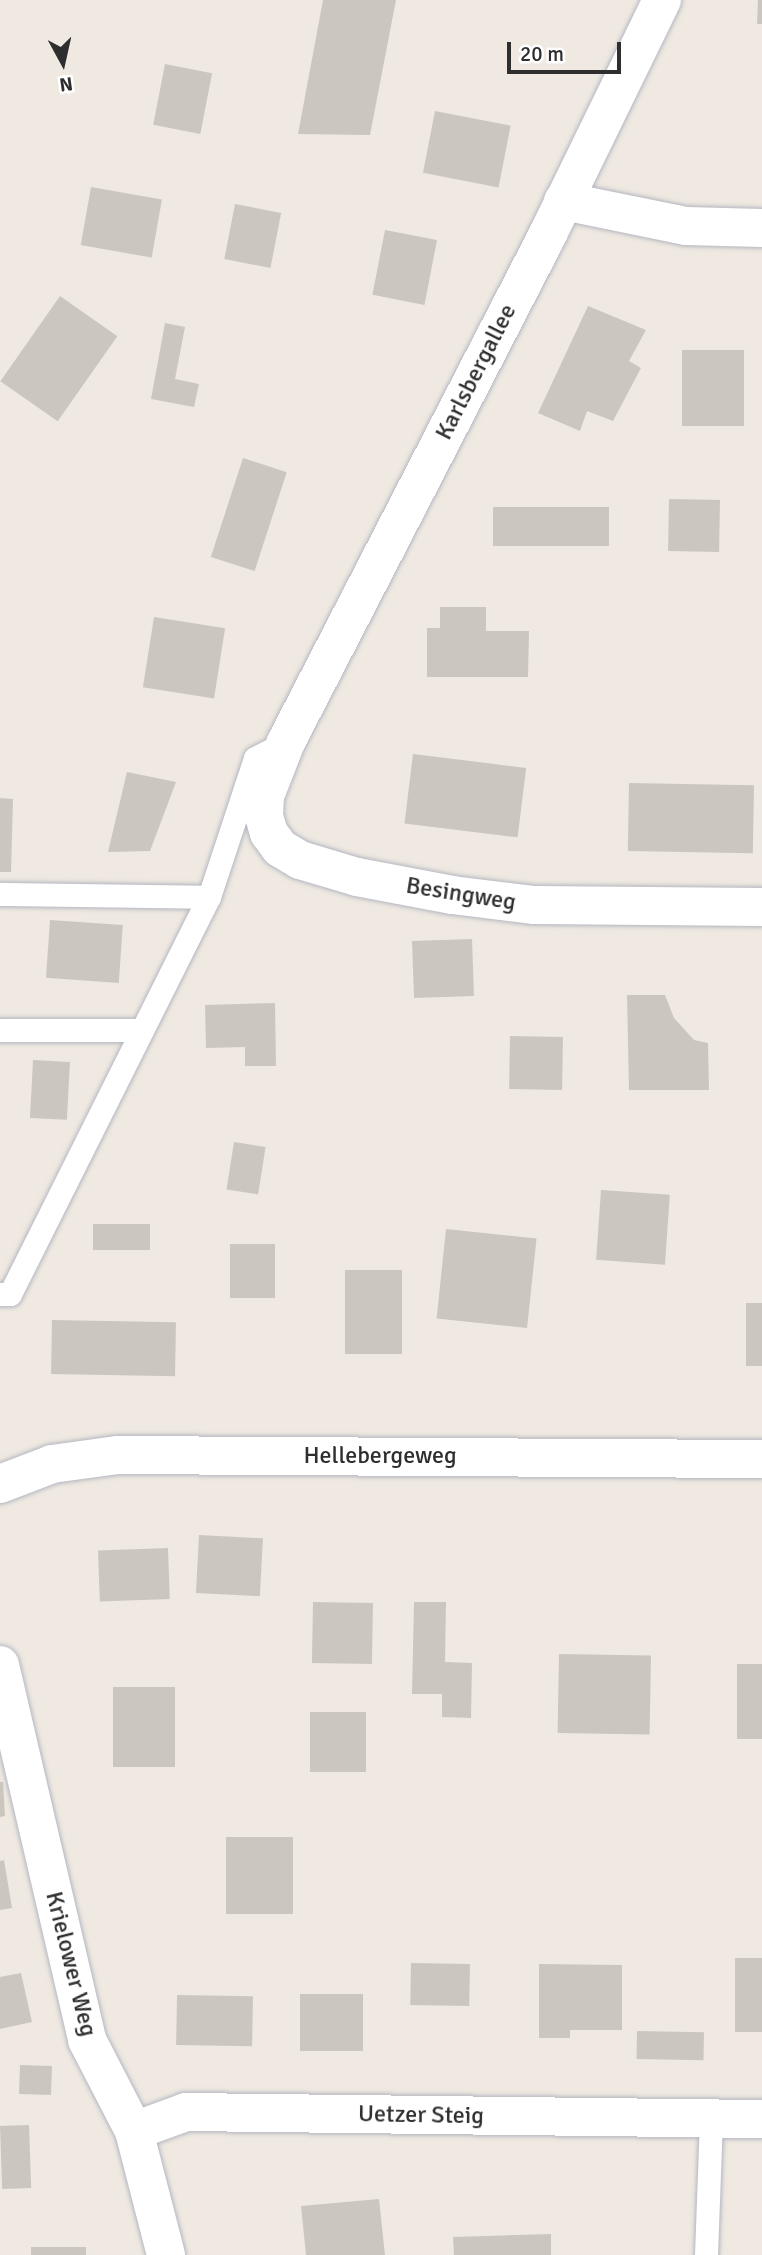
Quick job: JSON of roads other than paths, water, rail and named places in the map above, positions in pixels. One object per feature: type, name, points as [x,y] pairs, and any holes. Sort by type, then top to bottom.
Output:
[{"type":"street","name":"Karlsbergallee","points":[[286,742],[563,201],[662,0]]},
{"type":"street","points":[[563,201],[686,226],[762,228]]},
{"type":"street","name":"Besingweg","points":[[286,742],[265,796],[264,816],[274,841],[300,860],[371,880],[534,905],[762,907]]},
{"type":"street","name":"Hellebergeweg","points":[[1,1481],[52,1464],[118,1455],[762,1459]]},
{"type":"street","name":"Krielower Weg","points":[[0,1665],[87,2040],[134,2131],[166,2255]]},
{"type":"street","name":"Uetzer Steig","points":[[134,2131],[186,2112],[762,2119]]},
{"type":"lane","points":[[0,1315],[5,1294],[209,897],[255,758],[286,742]]},
{"type":"lane","points":[[0,894],[209,897]]},
{"type":"lane","points":[[0,1030],[142,1030]]},
{"type":"lane","points":[[706,2255],[712,2118]]}]
